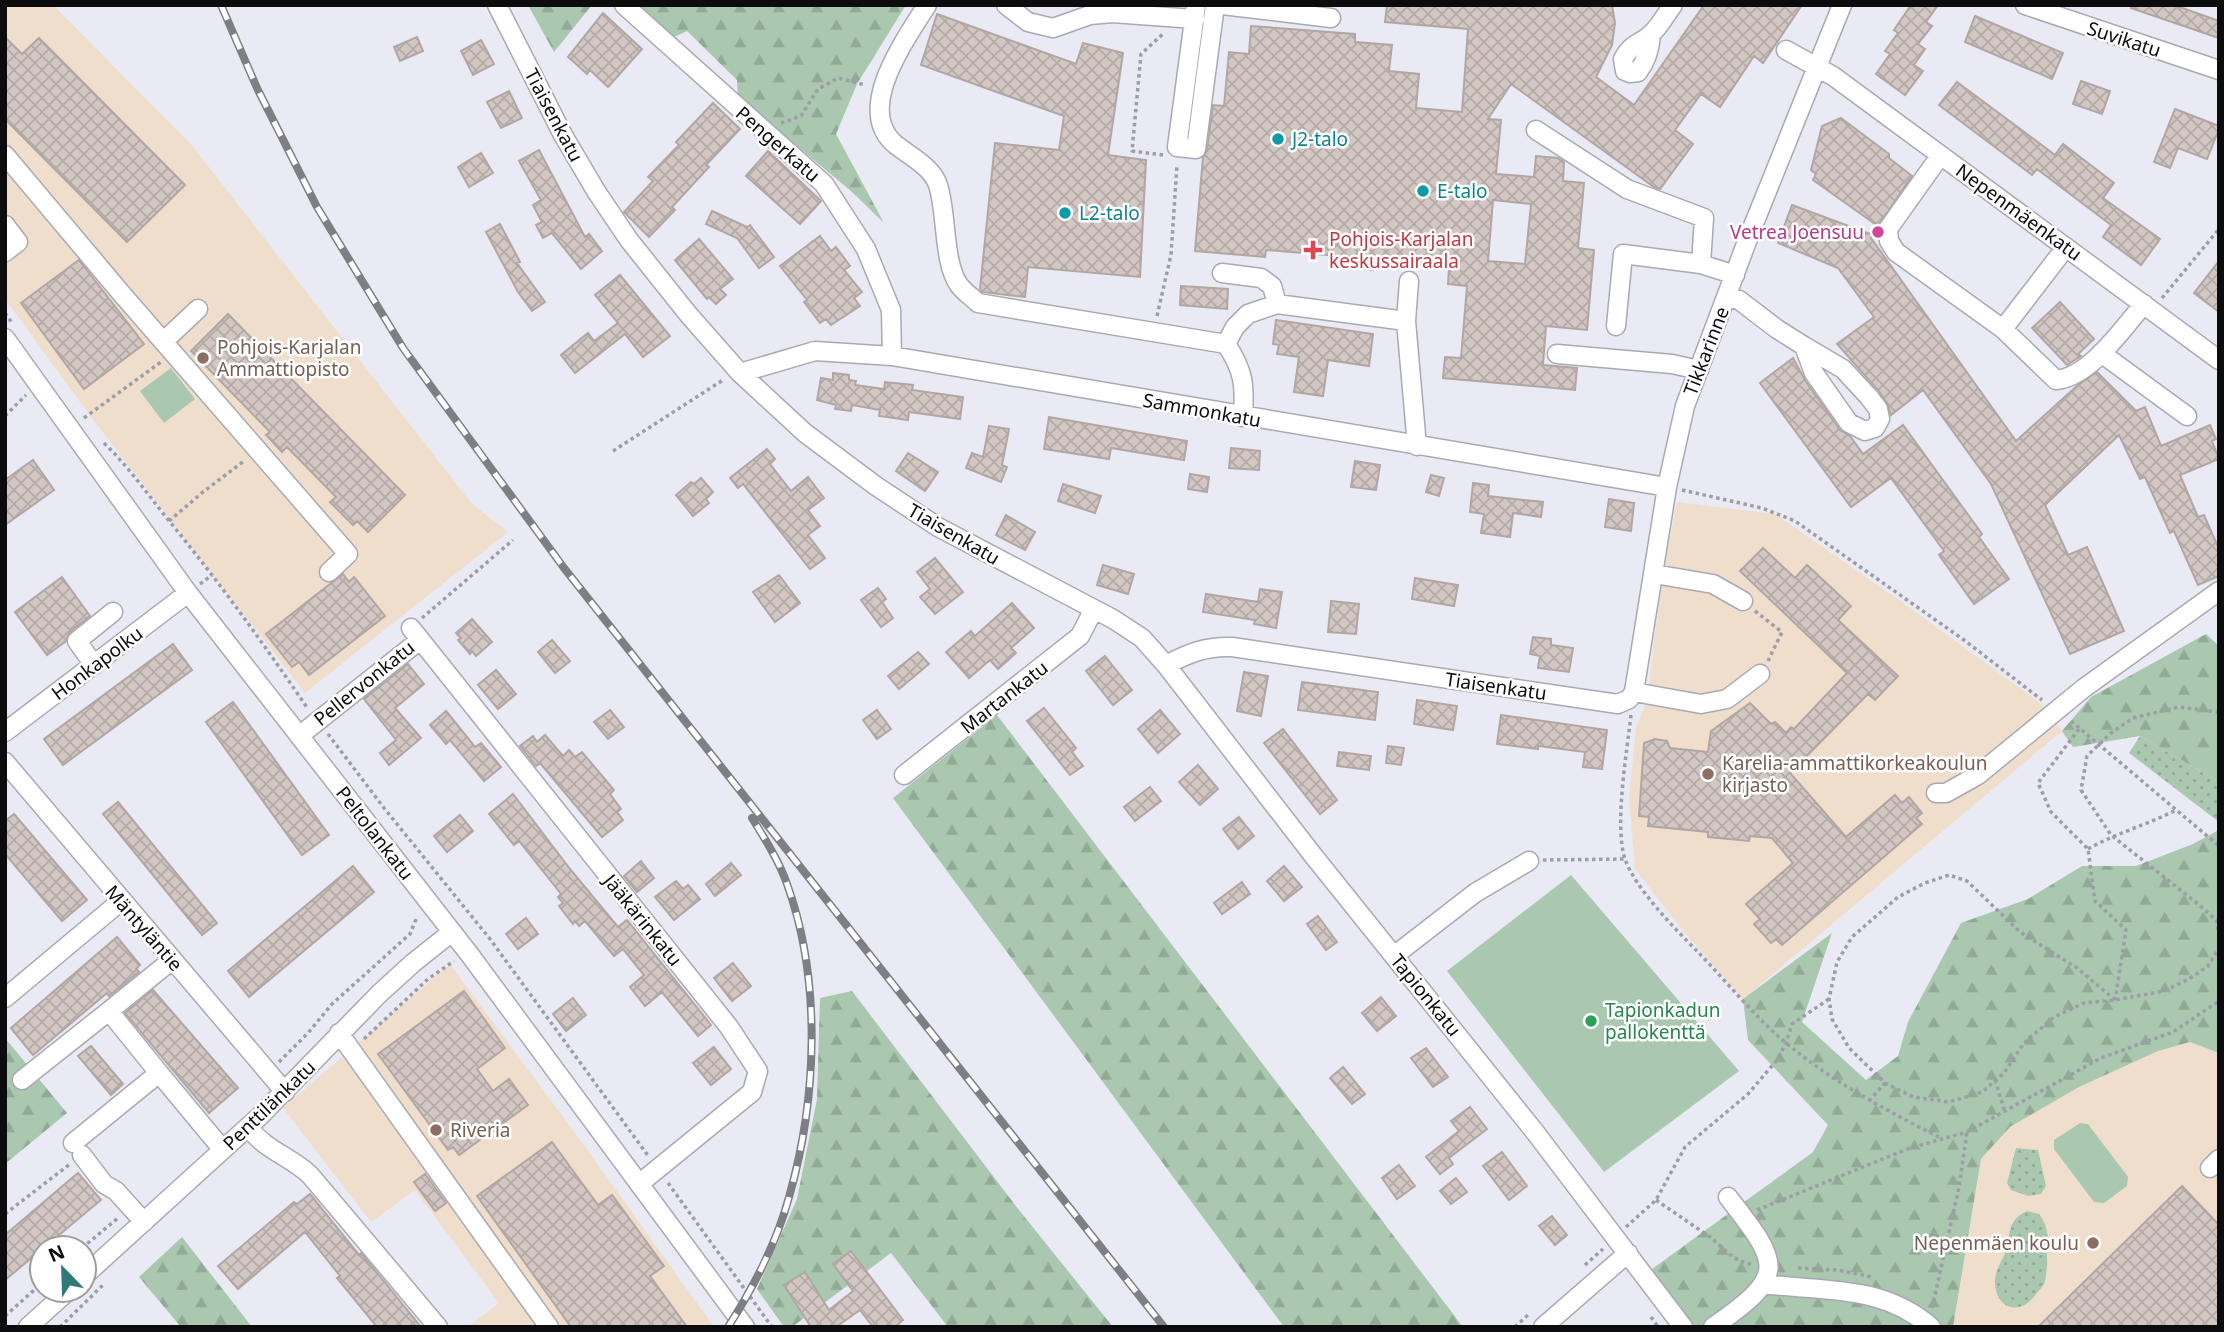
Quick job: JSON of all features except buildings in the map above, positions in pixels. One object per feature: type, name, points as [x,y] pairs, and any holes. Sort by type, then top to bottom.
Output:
[{"type":"street","name":"Tiaisenkatu","points":[[497,5],[537,85],[596,191],[629,240],[733,376],[886,493],[939,527],[1094,609],[1142,638],[1166,665],[1194,651],[1212,646],[1231,647],[1618,704],[1638,693]]},
{"type":"street","name":"Pengerkatu","points":[[624,5],[824,184],[866,249],[891,310],[892,356]]},
{"type":"street","points":[[927,5],[898,54],[882,88],[879,117],[892,142],[927,169],[937,183],[949,257],[957,283],[978,303],[1226,344],[1239,363],[1245,388],[1242,417]]},
{"type":"street","points":[[1006,5],[1028,22],[1053,28],[1090,15],[1190,14],[1177,147],[1196,149],[1214,5]]},
{"type":"street","points":[[1222,5],[1331,18]]},
{"type":"street","points":[[1651,35],[1673,5]]},
{"type":"street","name":"Tikkarinne","points":[[1638,693],[1653,577],[1672,488],[1685,406],[1842,5]]},
{"type":"street","name":"Suvikatu","points":[[2027,6],[2219,70]]},
{"type":"street","name":"Nepenmäenkatu","points":[[1786,51],[1833,76],[2066,247],[2152,303],[2219,360]]},
{"type":"street","points":[[1536,130],[1627,189],[1704,218],[1701,264]]},
{"type":"street","points":[[5,155],[348,554],[329,572]]},
{"type":"street","points":[[1940,156],[1888,229],[1889,241],[1896,252],[2003,329],[2056,380],[2070,379],[2152,303]]},
{"type":"street","points":[[5,225],[18,243],[5,253]]},
{"type":"street","points":[[2003,329],[2066,247]]},
{"type":"street","points":[[1616,327],[1623,254],[1701,264],[1735,275]]},
{"type":"street","points":[[1222,273],[1261,278],[1272,286],[1277,304]]},
{"type":"street","points":[[1409,281],[1406,321],[1417,446]]},
{"type":"street","points":[[1726,297],[1739,300],[1757,316],[1843,369],[1878,409],[1880,419],[1875,428],[1865,431],[1849,423],[1814,373],[1804,346]]},
{"type":"street","points":[[1226,344],[1235,327],[1248,314],[1277,304],[1406,321]]},
{"type":"street","points":[[169,346],[198,309]]},
{"type":"street","name":"Peltolankatu","points":[[9,331],[188,593],[452,932],[745,1327]]},
{"type":"street","name":"Sammonkatu","points":[[733,376],[816,351],[892,356],[1672,488]]},
{"type":"street","points":[[2101,353],[2187,416]]},
{"type":"street","points":[[1557,354],[1672,364],[1699,370]]},
{"type":"street","points":[[1653,577],[1660,575],[1713,584],[1743,601]]},
{"type":"street","points":[[1936,793],[1946,793],[1978,775],[2056,710],[2219,591]]},
{"type":"street","name":"Honkapolku","points":[[5,732],[188,593]]},
{"type":"street","name":"Martankatu","points":[[904,775],[1080,636],[1094,609]]},
{"type":"street","points":[[94,665],[77,641],[113,612]]},
{"type":"street","name":"Pellervonkatu","points":[[299,736],[415,634]]},
{"type":"street","name":"Jääkärinkatu","points":[[415,634],[729,1027],[758,1070],[752,1092],[639,1184]]},
{"type":"street","name":"Tapionkatu","points":[[1166,665],[1312,854],[1616,1237],[1683,1327]]},
{"type":"street","points":[[1638,693],[1701,704],[1727,699],[1760,674]]},
{"type":"street","name":"Mäntyläntie","points":[[5,762],[285,1092]]},
{"type":"street","points":[[1395,956],[1475,893],[1530,861]]},
{"type":"street","points":[[5,998],[121,901]]},
{"type":"street","name":"Penttilänkatu","points":[[98,1263],[285,1092],[339,1033],[413,963],[452,932]]},
{"type":"street","points":[[22,1080],[172,960]]},
{"type":"street","points":[[109,1011],[223,1150]]},
{"type":"street","points":[[339,1033],[550,1327]]},
{"type":"street","points":[[144,1222],[116,1191],[104,1184],[77,1149],[159,1073]]},
{"type":"street","points":[[248,1127],[264,1145],[281,1157],[297,1163],[310,1175],[438,1327]]},
{"type":"street","points":[[1713,1327],[1751,1299],[1767,1276],[1765,1249],[1728,1198]]},
{"type":"street","points":[[1543,1327],[1628,1253]]},
{"type":"street","points":[[1767,1276],[1871,1296],[1916,1315],[1933,1316]]},
{"type":"street","points":[[28,1327],[53,1304]]},
{"type":"path","points":[[1166,156],[1132,151],[1141,54],[1190,14]]},
{"type":"path","points":[[765,134],[773,126],[801,116],[818,89],[838,78],[882,88]]},
{"type":"path","points":[[1155,332],[1171,255],[1177,157]]},
{"type":"path","points":[[2152,303],[2219,229]]},
{"type":"path","points":[[5,313],[9,331]]},
{"type":"path","points":[[88,423],[84,418],[169,346]]},
{"type":"path","points":[[613,451],[733,376]]},
{"type":"path","points":[[101,441],[125,463],[196,552],[256,632],[317,721],[490,939],[772,1327]]},
{"type":"path","points":[[169,521],[259,450]]},
{"type":"path","points":[[1672,488],[1762,508],[1795,521],[1965,640],[2100,744],[2219,846]]},
{"type":"path","points":[[415,634],[513,540]]},
{"type":"path","points":[[1743,601],[1782,632],[1771,658],[1760,674]]},
{"type":"path","points":[[1638,693],[1632,713],[1622,792],[1622,836],[1625,859],[1639,883],[1671,925],[1786,1043],[1869,1101],[1941,1138]]},
{"type":"path","points":[[2219,712],[2179,707],[2133,718],[2087,756],[2081,790],[2111,835],[2217,921],[2219,936]]},
{"type":"path","points":[[2080,729],[2038,783],[2051,812],[2088,849],[2095,901],[2126,930],[2115,1000]]},
{"type":"path","points":[[2088,849],[2111,835],[2148,824],[2176,810]]},
{"type":"path","points":[[1530,861],[1625,859]]},
{"type":"path","points":[[2115,1000],[2077,968],[2020,932],[1967,881],[1949,875],[1925,883],[1898,897],[1852,937],[1837,962],[1829,999],[1832,1019],[1849,1048],[1885,1083],[1913,1097],[1949,1102],[1982,1092],[2004,1073],[2024,1043],[2054,1017],[2084,1003],[2115,1000],[2164,991],[2208,966],[2219,947]]},
{"type":"path","points":[[269,1075],[332,1004],[410,934],[419,914],[429,903],[450,887]]},
{"type":"path","points":[[1616,1237],[1656,1200],[1685,1147],[1748,1094],[1777,1060],[1792,1024],[1829,999]]},
{"type":"path","points":[[1742,1216],[1853,1170],[1941,1138],[1967,1132],[2101,1058],[2173,1032],[2219,1001]]},
{"type":"path","points":[[1995,1080],[2005,1112]]},
{"type":"path","points":[[1869,1101],[1885,1083]]},
{"type":"path","points":[[1933,1316],[1967,1132]]},
{"type":"path","points":[[5,1214],[77,1149]]},
{"type":"path","points":[[1656,1200],[1710,1237],[1734,1258],[1767,1276],[1837,1270],[1877,1279]]},
{"type":"path","points":[[5,1316],[28,1295]]},
{"type":"shaded area","name":"Pohjois-Karjalan Ammattiopisto","points":[[5,5],[53,5],[190,143],[472,504],[508,532],[305,693],[91,417],[5,299]]},
{"type":"shaded area","points":[[1677,502],[1775,514],[2040,703],[2062,731],[1743,999],[1684,932],[1635,869],[1629,797],[1636,728],[1647,701],[1663,573]]},
{"type":"shaded area","name":"Riveria","points":[[450,964],[714,1327],[468,1327],[499,1303],[415,1190],[371,1222],[283,1108]]},
{"type":"shaded area","name":"Nepenmäen koulu","points":[[2190,1042],[2219,1053],[2219,1327],[1953,1327],[1981,1159],[2010,1127],[2079,1087],[2158,1051]]},
{"type":"green space","points":[[528,5],[592,5],[554,52]]},
{"type":"green space","points":[[617,5],[906,5],[857,84],[836,134],[884,223],[851,191],[738,97],[737,80],[687,31],[672,38]]},
{"type":"green space","points":[[171,368],[195,399],[164,423],[140,391]]},
{"type":"green space","points":[[2206,634],[2219,646],[2219,782],[2140,736],[2073,747],[2062,731],[2091,697]]},
{"type":"green space","points":[[997,715],[1463,1327],[1284,1327],[893,798]]},
{"type":"green space","points":[[2140,736],[2219,782],[2219,822],[2129,753]]},
{"type":"green space","points":[[2219,830],[2219,1053],[2190,1042],[2158,1051],[2079,1087],[2010,1127],[1981,1159],[1953,1327],[1688,1327],[1648,1272],[1813,1152],[1828,1125],[1748,1040],[1743,999],[1832,933],[1802,1022],[1866,1080],[1898,1056],[1908,1022],[1961,923],[2028,899],[2082,866],[2136,866],[2193,844]]},
{"type":"green space","name":"Tapionkadun pallokenttä","points":[[1571,875],[1739,1071],[1604,1172],[1447,971]]},
{"type":"green space","points":[[852,991],[1019,1210],[1113,1327],[948,1327],[891,1253],[792,1327],[784,1327],[757,1289],[797,1199],[817,1099],[820,998]]},
{"type":"green space","points":[[5,1038],[67,1113],[5,1164]]},
{"type":"green space","points":[[2080,1123],[2088,1124],[2128,1177],[2127,1186],[2104,1203],[2094,1202],[2054,1149],[2054,1140]]},
{"type":"green space","points":[[2016,1148],[2038,1150],[2046,1186],[2041,1194],[2028,1196],[2011,1190],[2007,1183]]},
{"type":"green space","points":[[2027,1211],[2039,1214],[2046,1228],[2046,1278],[2043,1286],[2030,1301],[2023,1306],[2010,1307],[1999,1298],[1995,1278],[2012,1224]]},
{"type":"green space","points":[[182,1237],[252,1327],[181,1327],[139,1277]]},
{"type":"railway","points":[[221,5],[257,88],[317,207],[403,348],[564,568],[1164,1327]]},
{"type":"railway","points":[[728,1327],[763,1264],[789,1197],[805,1120],[812,1040],[806,960],[798,921],[780,867],[752,818]]},
{"type":"place","name":"J2-talo","points":[[1278,139]]},
{"type":"place","name":"E-talo","points":[[1423,191]]},
{"type":"place","name":"L2-talo","points":[[1065,213]]},
{"type":"place","name":"Vetrea Joensuu","points":[[1878,232]]},
{"type":"place","name":"Pohjois-Karjalan keskussairaala","points":[[1313,250]]},
{"type":"place","name":"Pohjois-Karjalan Ammattiopisto","points":[[203,358]]},
{"type":"place","name":"Karelia-ammattikorkeakoulun kirjasto","points":[[1708,774]]},
{"type":"place","name":"Tapionkadun pallokenttä","points":[[1591,1021]]},
{"type":"place","name":"Riveria","points":[[436,1130]]},
{"type":"place","name":"Nepenmäen koulu","points":[[2093,1243]]}]
